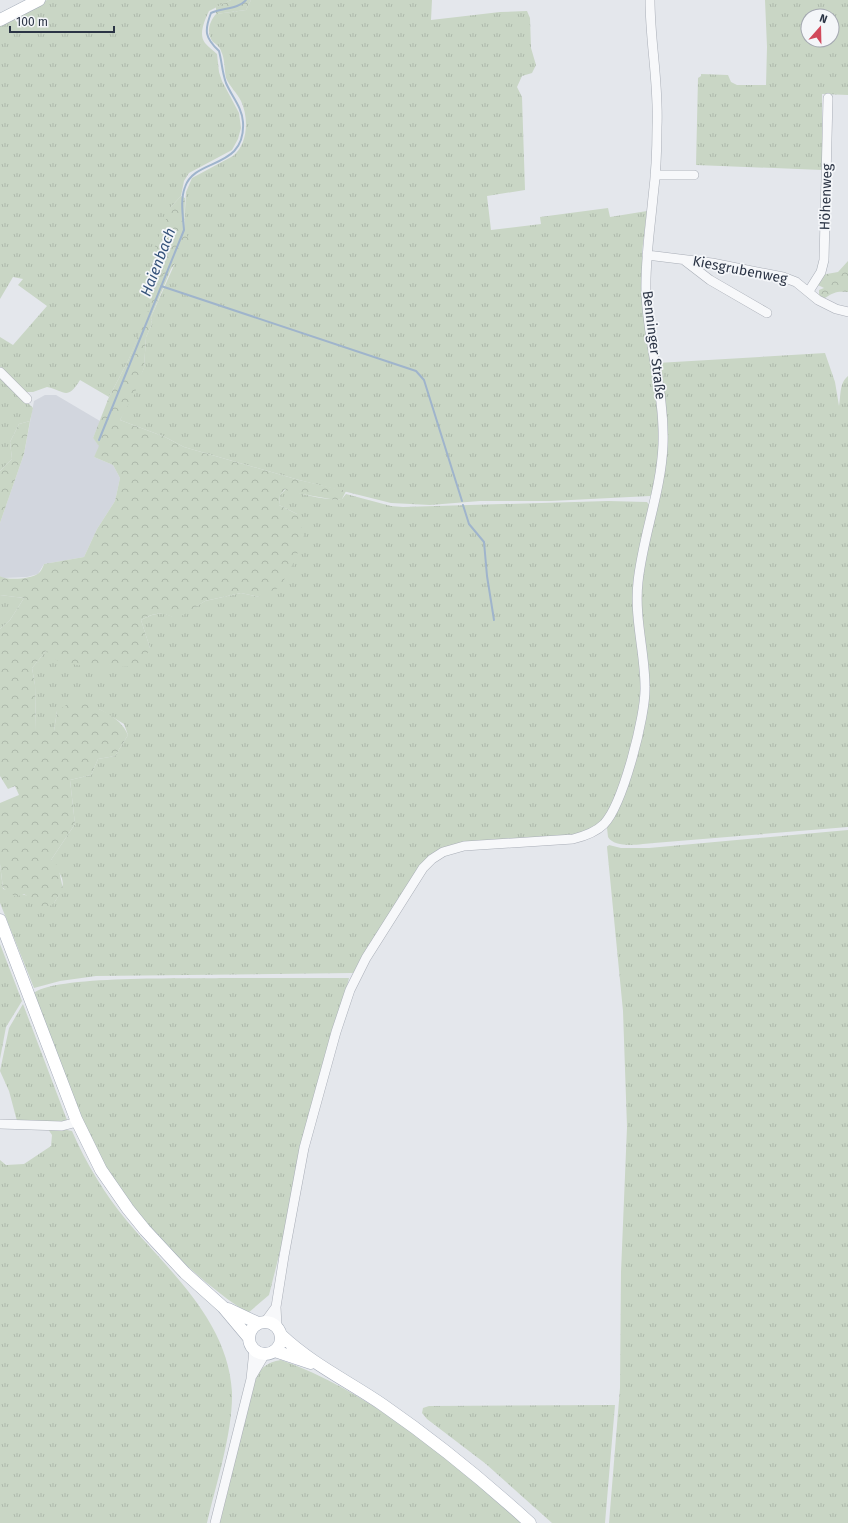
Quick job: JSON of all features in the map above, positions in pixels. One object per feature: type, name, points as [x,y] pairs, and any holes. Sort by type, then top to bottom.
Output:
[{"type":"main road","points":[[0,20],[39,0]]},
{"type":"main road","points":[[0,920],[77,1122],[101,1170],[128,1210],[175,1263],[223,1307],[249,1338],[265,1352],[316,1364]]},
{"type":"main road","points":[[223,1307],[279,1330],[316,1364],[409,1423],[470,1470],[530,1523]]},
{"type":"main road","points":[[249,1338],[251,1329],[262,1322]]},
{"type":"main road","points":[[265,1352],[281,1344],[279,1330]]},
{"type":"street","name":"Benninger Straße","points":[[279,1330],[276,1307],[284,1256],[308,1134],[342,1015],[352,985],[363,964],[423,868],[438,854],[449,849],[464,846],[573,839],[590,834],[603,825],[615,805],[640,729],[645,691],[638,621],[638,583],[643,551],[659,484],[663,442],[662,412],[648,318],[647,255],[655,175],[657,96],[650,0]]},
{"type":"street","name":"Höhenweg","points":[[809,291],[821,272],[824,260],[828,98]]},
{"type":"street","points":[[655,175],[694,175]]},
{"type":"street","name":"Kiesgrubenweg","points":[[647,255],[772,274],[796,282],[809,291],[818,300],[836,309],[848,312]]},
{"type":"street","points":[[684,260],[710,280],[767,312]]},
{"type":"street","points":[[0,372],[27,399]]},
{"type":"street","points":[[0,1124],[62,1126],[77,1122]]},
{"type":"street","points":[[262,1322],[276,1307]]},
{"type":"street","points":[[215,1523],[250,1379],[265,1352]]},
{"type":"shaded area","points":[[45,395],[56,395],[100,421],[93,438],[100,446],[94,457],[113,465],[120,478],[115,501],[97,529],[84,557],[44,564],[38,574],[27,577],[3,578],[0,576],[0,523],[24,454],[34,401]]},
{"type":"green space","points":[[47,0],[231,0],[209,11],[203,27],[202,35],[205,43],[217,54],[219,72],[222,81],[239,113],[241,128],[238,139],[232,150],[189,173],[184,181],[181,196],[171,207],[165,268],[161,282],[128,361],[109,397],[80,380],[72,391],[65,393],[47,387],[33,392],[25,392],[0,369],[0,337],[13,345],[47,306],[18,285],[23,279],[13,277],[0,299],[0,25]]},
{"type":"green space","points":[[231,0],[251,0],[246,10],[216,14],[216,7]]},
{"type":"green space","points":[[251,0],[432,0],[431,20],[500,12],[527,11],[530,18],[531,48],[536,65],[532,73],[522,76],[517,87],[522,97],[525,190],[487,196],[491,230],[541,224],[540,217],[608,208],[610,217],[647,211],[642,252],[642,280],[659,422],[658,463],[653,493],[650,496],[551,501],[480,501],[430,505],[391,503],[299,480],[184,447],[165,437],[120,420],[144,368],[146,337],[152,324],[151,317],[175,263],[184,230],[186,192],[192,178],[233,156],[242,145],[246,130],[244,108],[226,78],[222,54],[219,47],[211,39],[209,28],[216,14],[246,10]]},
{"type":"green space","points":[[765,0],[848,0],[848,95],[822,94],[822,170],[696,165],[698,78],[701,74],[728,75],[731,82],[737,85],[766,85],[767,47]]},
{"type":"green space","points":[[181,196],[185,198],[184,230],[189,239],[181,255],[171,269],[151,317],[152,324],[146,337],[144,368],[134,395],[120,420],[165,437],[184,447],[299,480],[346,491],[342,499],[336,500],[290,492],[285,489],[280,495],[279,505],[297,514],[304,535],[295,560],[280,587],[259,597],[241,593],[205,601],[177,619],[163,614],[155,614],[141,620],[150,648],[141,666],[96,668],[59,662],[46,651],[32,668],[35,685],[36,731],[54,731],[57,711],[75,699],[106,712],[119,722],[128,735],[115,756],[98,759],[91,775],[70,780],[75,824],[51,860],[58,866],[63,889],[54,903],[46,909],[24,894],[16,897],[3,888],[0,864],[0,803],[19,795],[15,786],[8,789],[0,776],[0,629],[10,620],[24,598],[0,595],[0,576],[3,578],[14,579],[31,577],[39,573],[44,564],[84,557],[97,529],[115,501],[120,478],[113,465],[94,457],[99,446],[93,438],[109,397],[128,361],[165,268],[151,256],[171,207]]},
{"type":"green space","points":[[848,261],[848,292],[836,292],[825,298],[819,296],[819,290],[824,288],[818,285],[821,275],[838,272]]},
{"type":"green space","points":[[825,353],[835,382],[839,406],[843,382],[848,376],[848,827],[636,845],[622,844],[611,841],[608,837],[607,828],[643,729],[641,588],[648,546],[662,485],[657,363]]},
{"type":"green space","points":[[0,375],[33,408],[30,421],[19,424],[10,442],[12,459],[0,471]]},
{"type":"green space","points":[[30,421],[24,454],[0,523],[0,471],[12,459],[10,442],[19,424]]},
{"type":"green space","points":[[286,489],[306,495],[329,499],[342,499],[346,494],[391,506],[403,507],[608,501],[647,502],[649,505],[638,556],[642,687],[638,729],[612,807],[601,823],[576,835],[436,852],[353,973],[96,976],[60,981],[34,988],[0,903],[0,864],[3,889],[54,903],[61,890],[63,881],[51,860],[75,824],[70,780],[91,775],[98,759],[115,756],[128,735],[124,724],[99,709],[57,711],[54,731],[36,731],[35,685],[32,668],[46,651],[150,648],[141,620],[146,617],[159,614],[177,618],[205,601],[241,593],[259,597],[297,514],[279,505],[280,495]]},
{"type":"green space","points":[[0,595],[24,598],[10,620],[0,629]]},
{"type":"green space","points":[[848,830],[848,1523],[609,1523],[620,1388],[621,1272],[627,1127],[623,1011],[607,847],[609,845],[621,848],[649,848]]},
{"type":"green space","points":[[0,944],[22,1001],[6,1027],[0,1059]]},
{"type":"green space","points":[[154,978],[349,978],[269,1295],[248,1313],[224,1297],[179,1258],[157,1236],[118,1188],[85,1132],[33,994],[45,988],[92,981]]},
{"type":"green space","points":[[23,1004],[67,1120],[66,1122],[17,1121],[9,1091],[0,1071],[9,1028]]},
{"type":"green space","points":[[46,1126],[72,1131],[83,1155],[103,1189],[127,1221],[194,1299],[220,1342],[228,1366],[232,1392],[232,1408],[227,1441],[207,1523],[0,1523],[0,1160],[6,1165],[24,1164],[51,1146],[52,1135]]},
{"type":"green space","points":[[281,1360],[315,1374],[347,1390],[378,1409],[409,1430],[467,1476],[522,1523],[219,1523],[253,1384],[263,1368],[275,1361]]},
{"type":"green space","points":[[615,1405],[605,1523],[552,1523],[486,1464],[427,1419],[422,1413],[423,1408],[429,1406]]},
{"type":"waterway","name":"Haienbach","points":[[99,440],[184,230],[182,203],[185,187],[190,178],[199,171],[229,156],[237,148],[242,137],[243,122],[241,112],[226,83],[219,51],[208,38],[207,25],[211,13],[234,7],[246,0]]},
{"type":"waterway","points":[[161,286],[416,371],[424,380],[462,501]]},
{"type":"waterway","points":[[463,505],[469,524],[484,542],[487,576],[494,620]]}]
